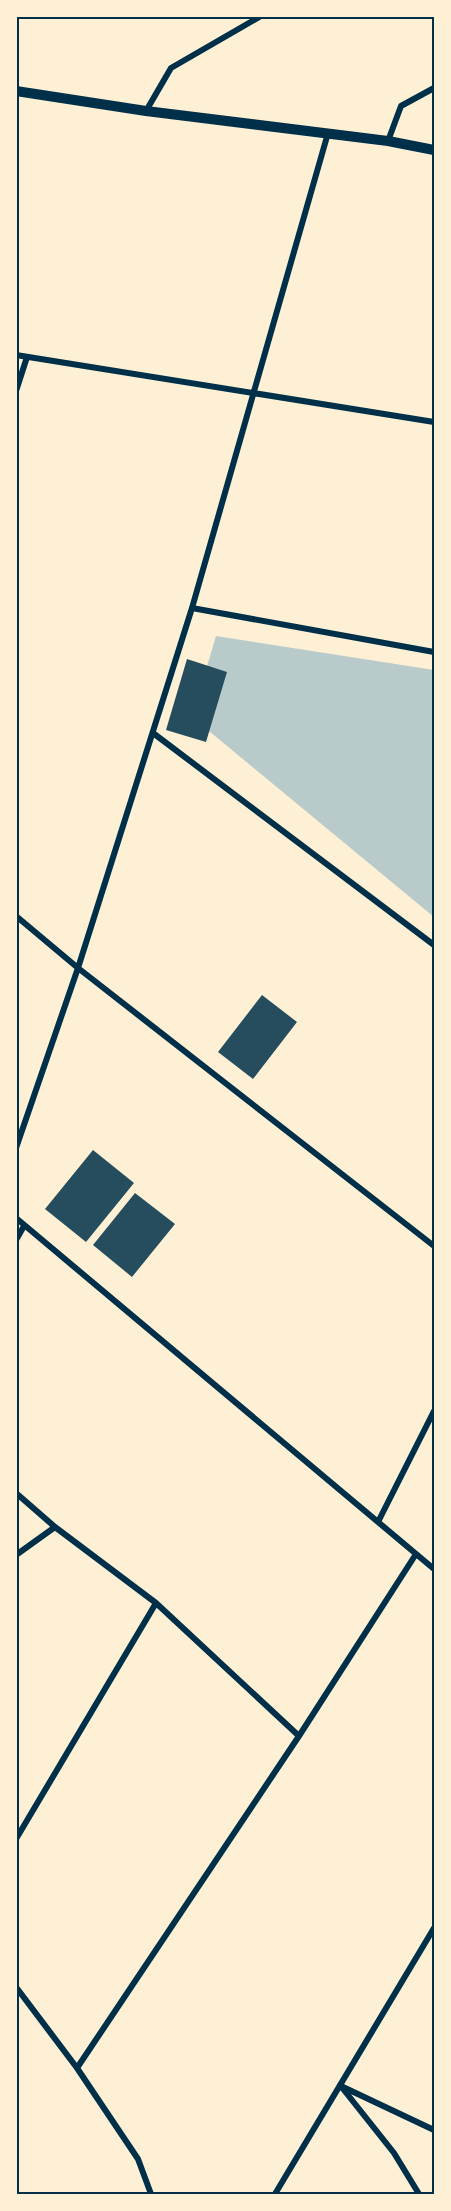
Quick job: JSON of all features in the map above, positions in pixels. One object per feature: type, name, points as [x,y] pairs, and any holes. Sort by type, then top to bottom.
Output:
[{"type":"street","points":[[146,111],[171,68],[261,16]]},
{"type":"street","points":[[388,141],[401,106],[435,88]]},
{"type":"street","points":[[16,91],[146,111],[388,141],[435,150]]},
{"type":"street","points":[[16,1148],[78,968],[192,608],[329,133]]},
{"type":"street","points":[[16,355],[435,422]]},
{"type":"street","points":[[16,391],[27,357]]},
{"type":"street","points":[[192,608],[435,652]]},
{"type":"street","points":[[153,732],[435,945]]},
{"type":"street","points":[[16,916],[78,968],[435,1246]]},
{"type":"street","points":[[16,1218],[435,1569]]},
{"type":"street","points":[[16,1240],[24,1226]]},
{"type":"street","points":[[378,1522],[435,1411]]},
{"type":"street","points":[[16,1493],[55,1527],[156,1603],[299,1736]]},
{"type":"street","points":[[16,1555],[55,1527]]},
{"type":"street","points":[[77,2068],[299,1736],[416,1554]]},
{"type":"street","points":[[16,1839],[156,1603]]},
{"type":"street","points":[[275,2194],[435,1928]]},
{"type":"street","points":[[16,1987],[19,1996],[77,2068],[138,2158],[151,2194]]},
{"type":"street","points":[[340,2085],[435,2130]]},
{"type":"street","points":[[340,2085],[394,2153],[419,2194]]},
{"type":"shaded area","points":[[216,636],[434,670],[434,917],[192,717]]},
{"type":"building","points":[[187,659],[227,672],[206,742],[166,730]]},
{"type":"building","points":[[262,995],[297,1022],[253,1079],[218,1052]]},
{"type":"building","points":[[93,1150],[134,1183],[86,1242],[45,1209]]},
{"type":"building","points":[[135,1193],[175,1224],[132,1277],[93,1245]]}]
